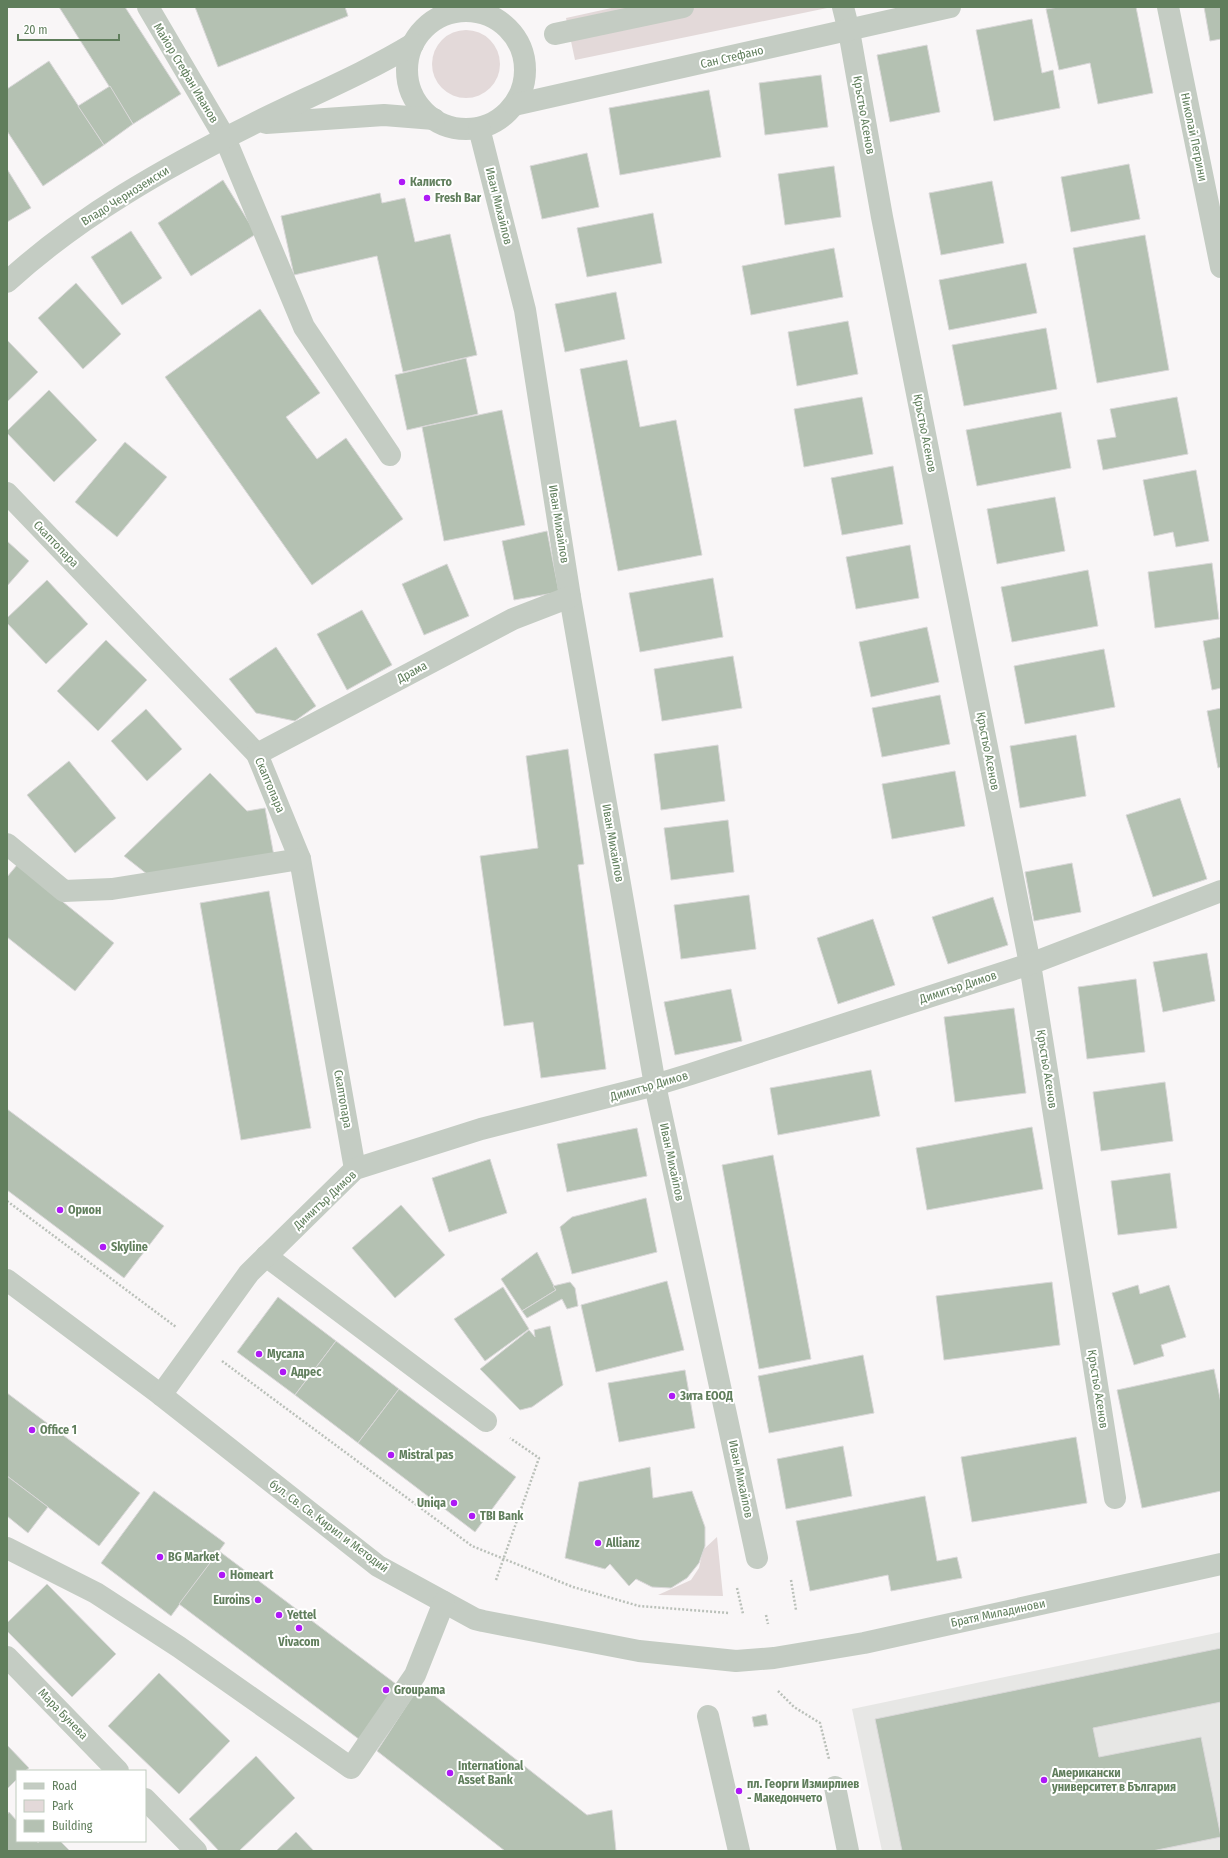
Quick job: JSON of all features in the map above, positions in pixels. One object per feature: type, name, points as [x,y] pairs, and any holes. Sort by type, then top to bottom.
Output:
[{"type":"street","name":"Майор Стефан Иванов","points":[[148,7],[225,138],[304,327],[390,455]]},
{"type":"street","points":[[475,10],[499,20],[513,33],[522,50],[525,69],[523,88],[514,105],[504,115],[492,123],[479,128],[458,128],[448,126],[434,119],[421,108],[412,93],[408,77],[408,60],[422,26],[442,16],[461,10],[508,7]]},
{"type":"street","points":[[555,34],[683,7]]},
{"type":"street","name":"Кръстьо Асенов","points":[[843,7],[849,30],[882,217],[1030,964],[1115,1498]]},
{"type":"street","name":"Сан Стефано","points":[[514,105],[950,7]]},
{"type":"street","name":"Николай Петрини","points":[[1168,7],[1221,267]]},
{"type":"street","name":"Владо Черноземски","points":[[7,282],[30,261],[91,215],[152,177],[253,124],[368,70],[422,26]]},
{"type":"street","name":"Владо Черноземски","points":[[253,124],[384,115],[434,119]]},
{"type":"street","name":"Иван Михайлов","points":[[479,128],[524,310],[570,597],[655,1085],[757,1558]]},
{"type":"street","name":"Скаптопара","points":[[7,493],[257,754],[300,859],[355,1170]]},
{"type":"street","name":"Драма","points":[[257,754],[513,619],[570,597]]},
{"type":"street","points":[[7,844],[64,891],[112,888],[300,859]]},
{"type":"street","name":"Димитър Димов","points":[[161,1395],[249,1273],[355,1170],[481,1129],[655,1085],[1030,964],[1221,891]]},
{"type":"street","points":[[266,1256],[486,1421]]},
{"type":"street","name":"бул. Св. Св. Кирил и Методий","points":[[7,1280],[161,1395],[378,1566],[475,1619],[640,1651],[736,1661],[774,1658]]},
{"type":"street","points":[[7,1548],[96,1593],[179,1648],[351,1768],[415,1675],[444,1602]]},
{"type":"street","name":"Братя Миладинови","points":[[774,1658],[864,1643],[1221,1564]]},
{"type":"street","name":"Мара Бунева","points":[[7,1657],[117,1770]]},
{"type":"street","points":[[708,1716],[739,1851]]},
{"type":"street","points":[[836,1787],[848,1851]]},
{"type":"street","points":[[146,1800],[196,1851]]},
{"type":"path","points":[[7,1201],[472,1546],[503,1560],[573,1587],[638,1606],[729,1613]]},
{"type":"path","points":[[486,1421],[538,1458],[496,1580]]},
{"type":"path","points":[[791,1580],[796,1610]]},
{"type":"path","points":[[737,1588],[744,1614]]},
{"type":"path","points":[[766,1615],[768,1624]]},
{"type":"path","points":[[778,1692],[794,1707],[820,1723],[836,1787]]},
{"type":"shaded area","name":"Американски университет в България","points":[[1221,1632],[1221,1851],[882,1851],[852,1709]]},
{"type":"green space","points":[[616,7],[832,7],[575,60],[566,18]]},
{"type":"green space","points":[[459,30],[473,30],[485,36],[494,45],[500,57],[498,77],[490,88],[479,96],[473,98],[459,98],[453,96],[442,88],[434,77],[432,71],[432,57],[434,51],[442,40],[453,32]]},
{"type":"green space","points":[[717,1537],[723,1596],[658,1595],[691,1580],[699,1568],[703,1550]]},
{"type":"building","points":[[59,7],[125,7],[181,94],[133,124]]},
{"type":"building","points":[[195,7],[345,7],[348,16],[218,67]]},
{"type":"building","points":[[1059,7],[1136,7],[1153,93],[1098,104],[1090,63],[1059,70],[1046,9]]},
{"type":"building","points":[[1204,7],[1221,7],[1221,39],[1210,41]]},
{"type":"building","points":[[1032,19],[1042,73],[1053,70],[1060,108],[994,121],[976,30]]},
{"type":"building","points":[[927,45],[940,112],[890,122],[877,55]]},
{"type":"building","points":[[49,61],[104,145],[43,186],[7,131],[7,89]]},
{"type":"building","points":[[821,75],[828,127],[765,135],[759,83]]},
{"type":"building","points":[[110,86],[133,124],[104,145],[78,106]]},
{"type":"building","points":[[709,90],[721,157],[620,175],[609,108]]},
{"type":"building","points":[[587,153],[599,207],[542,219],[530,166]]},
{"type":"building","points":[[1129,164],[1140,219],[1071,232],[1061,177]]},
{"type":"building","points":[[834,166],[841,217],[785,225],[778,174]]},
{"type":"building","points":[[7,169],[31,208],[7,222]]},
{"type":"building","points":[[223,180],[256,234],[191,276],[158,223]]},
{"type":"building","points":[[992,181],[1004,243],[941,255],[929,193]]},
{"type":"building","points":[[380,193],[382,203],[405,198],[415,242],[450,234],[477,355],[403,372],[377,256],[294,275],[281,216]]},
{"type":"building","points":[[653,213],[662,263],[587,277],[577,228]]},
{"type":"building","points":[[131,231],[162,278],[122,305],[91,257]]},
{"type":"building","points":[[1145,235],[1169,370],[1097,383],[1073,248]]},
{"type":"building","points":[[834,248],[843,297],[751,315],[742,266]]},
{"type":"building","points":[[1026,263],[1037,313],[949,330],[939,280]]},
{"type":"building","points":[[76,283],[121,334],[83,369],[38,318]]},
{"type":"building","points":[[616,292],[625,339],[565,352],[555,304]]},
{"type":"building","points":[[260,309],[320,393],[286,417],[317,459],[346,438],[403,519],[312,585],[165,377]]},
{"type":"building","points":[[848,321],[858,374],[797,386],[788,332]]},
{"type":"building","points":[[1046,328],[1057,389],[964,406],[952,345]]},
{"type":"building","points":[[7,340],[38,372],[7,402]]},
{"type":"building","points":[[466,358],[478,414],[407,430],[395,375]]},
{"type":"building","points":[[627,360],[640,427],[676,420],[702,555],[618,571],[580,369]]},
{"type":"building","points":[[49,390],[97,440],[54,482],[7,433],[7,431]]},
{"type":"building","points":[[862,397],[873,454],[804,467],[794,409]]},
{"type":"building","points":[[1177,397],[1188,454],[1103,470],[1097,440],[1116,437],[1110,409]]},
{"type":"building","points":[[502,410],[525,525],[444,541],[422,427]]},
{"type":"building","points":[[1061,412],[1071,468],[977,486],[966,430]]},
{"type":"building","points":[[125,442],[167,477],[117,537],[75,502]]},
{"type":"building","points":[[893,466],[903,524],[842,535],[831,478]]},
{"type":"building","points":[[1196,470],[1209,541],[1176,547],[1173,532],[1154,536],[1143,480]]},
{"type":"building","points":[[1055,497],[1065,551],[997,564],[987,509]]},
{"type":"building","points":[[547,531],[559,592],[514,600],[502,541]]},
{"type":"building","points":[[7,541],[29,561],[7,586]]},
{"type":"building","points":[[910,545],[919,598],[856,609],[846,557]]},
{"type":"building","points":[[1212,563],[1219,619],[1155,628],[1148,572]]},
{"type":"building","points":[[447,564],[469,616],[424,635],[402,584]]},
{"type":"building","points":[[1088,570],[1098,626],[1012,642],[1001,587]]},
{"type":"building","points":[[713,578],[723,637],[640,652],[629,593]]},
{"type":"building","points":[[47,580],[88,624],[46,664],[7,623],[7,618]]},
{"type":"building","points":[[362,610],[392,665],[347,690],[317,634]]},
{"type":"building","points":[[927,627],[939,682],[871,697],[859,642]]},
{"type":"building","points":[[1221,637],[1221,688],[1212,690],[1203,641]]},
{"type":"building","points":[[106,640],[147,680],[98,731],[57,691]]},
{"type":"building","points":[[276,647],[316,706],[295,721],[256,713],[229,679]]},
{"type":"building","points":[[1104,649],[1115,707],[1025,724],[1014,666]]},
{"type":"building","points":[[733,656],[742,708],[662,721],[654,669]]},
{"type":"building","points":[[940,695],[950,744],[882,757],[872,708]]},
{"type":"building","points":[[1221,708],[1221,767],[1218,768],[1207,711]]},
{"type":"building","points":[[146,709],[182,749],[147,781],[111,741]]},
{"type":"building","points":[[1076,735],[1086,796],[1020,808],[1010,746]]},
{"type":"building","points":[[718,745],[725,801],[661,810],[654,754]]},
{"type":"building","points":[[568,749],[584,864],[578,865],[606,1069],[541,1078],[533,1022],[504,1026],[480,856],[538,848],[526,756]]},
{"type":"building","points":[[69,761],[116,818],[75,853],[27,795]]},
{"type":"building","points":[[955,771],[965,826],[892,839],[882,784]]},
{"type":"building","points":[[210,773],[247,811],[265,808],[274,856],[152,878],[124,856]]},
{"type":"building","points":[[1180,798],[1207,879],[1153,897],[1126,815]]},
{"type":"building","points":[[728,820],[734,872],[671,880],[664,828]]},
{"type":"building","points":[[1072,863],[1081,912],[1034,921],[1025,872]]},
{"type":"building","points":[[17,865],[114,943],[75,991],[7,937],[7,877]]},
{"type":"building","points":[[269,891],[311,1128],[241,1140],[200,903]]},
{"type":"building","points":[[749,895],[756,949],[681,959],[674,905]]},
{"type":"building","points":[[993,897],[1008,945],[948,964],[932,917]]},
{"type":"building","points":[[873,919],[895,985],[838,1004],[817,938]]},
{"type":"building","points":[[1207,953],[1215,1001],[1163,1012],[1153,962]]},
{"type":"building","points":[[1136,979],[1145,1052],[1087,1059],[1078,987]]},
{"type":"building","points":[[731,989],[742,1041],[675,1055],[664,1002]]},
{"type":"building","points":[[1014,1008],[1026,1093],[955,1102],[944,1017]]},
{"type":"building","points":[[871,1070],[880,1116],[778,1135],[770,1088]]},
{"type":"building","points":[[1165,1082],[1173,1141],[1101,1151],[1093,1092]]},
{"type":"building","points":[[7,1109],[164,1226],[124,1278],[7,1190]]},
{"type":"building","points":[[1032,1127],[1043,1189],[927,1210],[916,1148]]},
{"type":"building","points":[[637,1128],[647,1176],[567,1192],[557,1144]]},
{"type":"building","points":[[773,1155],[811,1359],[759,1369],[722,1165]]},
{"type":"building","points":[[490,1159],[507,1213],[449,1232],[432,1178]]},
{"type":"building","points":[[1170,1173],[1177,1228],[1118,1235],[1111,1181]]},
{"type":"building","points":[[646,1198],[657,1252],[572,1274],[560,1227],[572,1217]]},
{"type":"building","points":[[401,1205],[445,1255],[395,1298],[352,1248]]},
{"type":"building","points":[[537,1252],[556,1290],[522,1311],[501,1279]]},
{"type":"building","points":[[667,1281],[684,1350],[596,1372],[581,1305]]},
{"type":"building","points":[[570,1282],[575,1288],[578,1306],[567,1309],[562,1299],[527,1318],[522,1311],[556,1290],[553,1286]]},
{"type":"building","points":[[1052,1282],[1060,1345],[944,1360],[936,1296]]},
{"type":"building","points":[[1138,1285],[1140,1294],[1169,1285],[1186,1337],[1161,1345],[1164,1356],[1134,1365],[1112,1293]]},
{"type":"building","points":[[503,1287],[529,1329],[485,1361],[454,1319]]},
{"type":"building","points":[[278,1297],[336,1341],[295,1395],[237,1352]]},
{"type":"building","points":[[550,1326],[563,1385],[532,1407],[520,1410],[480,1369],[529,1330],[535,1337],[534,1330]]},
{"type":"building","points":[[336,1341],[399,1389],[358,1443],[295,1395]]},
{"type":"building","points":[[863,1355],[874,1413],[769,1433],[758,1376]]},
{"type":"building","points":[[1214,1369],[1221,1403],[1221,1491],[1142,1508],[1117,1390]]},
{"type":"building","points":[[685,1370],[695,1428],[619,1442],[608,1383]]},
{"type":"building","points":[[399,1389],[516,1477],[475,1532],[358,1443]]},
{"type":"building","points":[[7,1393],[140,1493],[99,1546],[7,1476]]},
{"type":"building","points":[[1076,1437],[1087,1503],[972,1522],[961,1457]]},
{"type":"building","points":[[843,1446],[852,1496],[786,1509],[777,1459]]},
{"type":"building","points":[[650,1467],[653,1498],[692,1491],[705,1527],[705,1546],[699,1563],[687,1578],[671,1588],[652,1587],[636,1579],[629,1586],[610,1564],[605,1569],[565,1558],[579,1482]]},
{"type":"building","points":[[7,1476],[48,1507],[28,1533],[7,1516]]},
{"type":"building","name":"BG Market","points":[[154,1491],[225,1543],[171,1616],[101,1563]]},
{"type":"building","points":[[925,1496],[937,1561],[957,1557],[962,1578],[891,1591],[888,1575],[810,1591],[796,1521]]},
{"type":"building","points":[[219,1551],[404,1690],[364,1743],[179,1604]]},
{"type":"building","points":[[47,1584],[116,1654],[72,1697],[7,1631],[7,1623]]},
{"type":"building","name":"Американски университет в България","points":[[1221,1648],[1221,1702],[1093,1728],[1099,1757],[1201,1737],[1221,1837],[1152,1851],[902,1851],[875,1719]]},
{"type":"building","points":[[159,1673],[230,1741],[179,1794],[108,1726]]},
{"type":"building","points":[[431,1693],[587,1815],[612,1810],[616,1851],[505,1851],[377,1751],[414,1694]]},
{"type":"building","points":[[766,1714],[768,1725],[754,1727],[752,1717]]},
{"type":"building","points":[[7,1745],[29,1768],[26,1770],[16,1770],[16,1780],[7,1789]]},
{"type":"building","points":[[256,1756],[295,1798],[239,1851],[219,1851],[189,1819]]},
{"type":"building","points":[[9,1812],[16,1820],[16,1842],[61,1842],[70,1851],[7,1851],[7,1815]]},
{"type":"building","points":[[296,1832],[314,1851],[276,1851]]},
{"type":"place","name":"Калисто","points":[[402,182]]},
{"type":"place","name":"Fresh Bar","points":[[427,198]]},
{"type":"place","name":"Орион","points":[[60,1210]]},
{"type":"place","name":"Skyline","points":[[103,1247]]},
{"type":"place","name":"Мусала","points":[[259,1354]]},
{"type":"place","name":"Адрес","points":[[283,1372]]},
{"type":"place","name":"Зита ЕООД","points":[[672,1396]]},
{"type":"place","name":"Office 1","points":[[32,1430]]},
{"type":"place","name":"Mistral pas","points":[[391,1455]]},
{"type":"place","name":"Uniqa","points":[[454,1503]]},
{"type":"place","name":"TBI Bank","points":[[472,1516]]},
{"type":"place","name":"Allianz","points":[[598,1543]]},
{"type":"place","name":"BG Market","points":[[160,1557]]},
{"type":"place","name":"Homeart","points":[[222,1575]]},
{"type":"place","name":"Euroins","points":[[258,1600]]},
{"type":"place","name":"Yettel","points":[[279,1615]]},
{"type":"place","name":"Vivacom","points":[[299,1628]]},
{"type":"place","name":"Groupama","points":[[386,1690]]},
{"type":"place","name":"International Asset Bank","points":[[450,1773]]},
{"type":"place","name":"Американски университет в България","points":[[1044,1780]]},
{"type":"place","name":"пл. Георги Измирлиев - Македончето","points":[[739,1791]]}]
